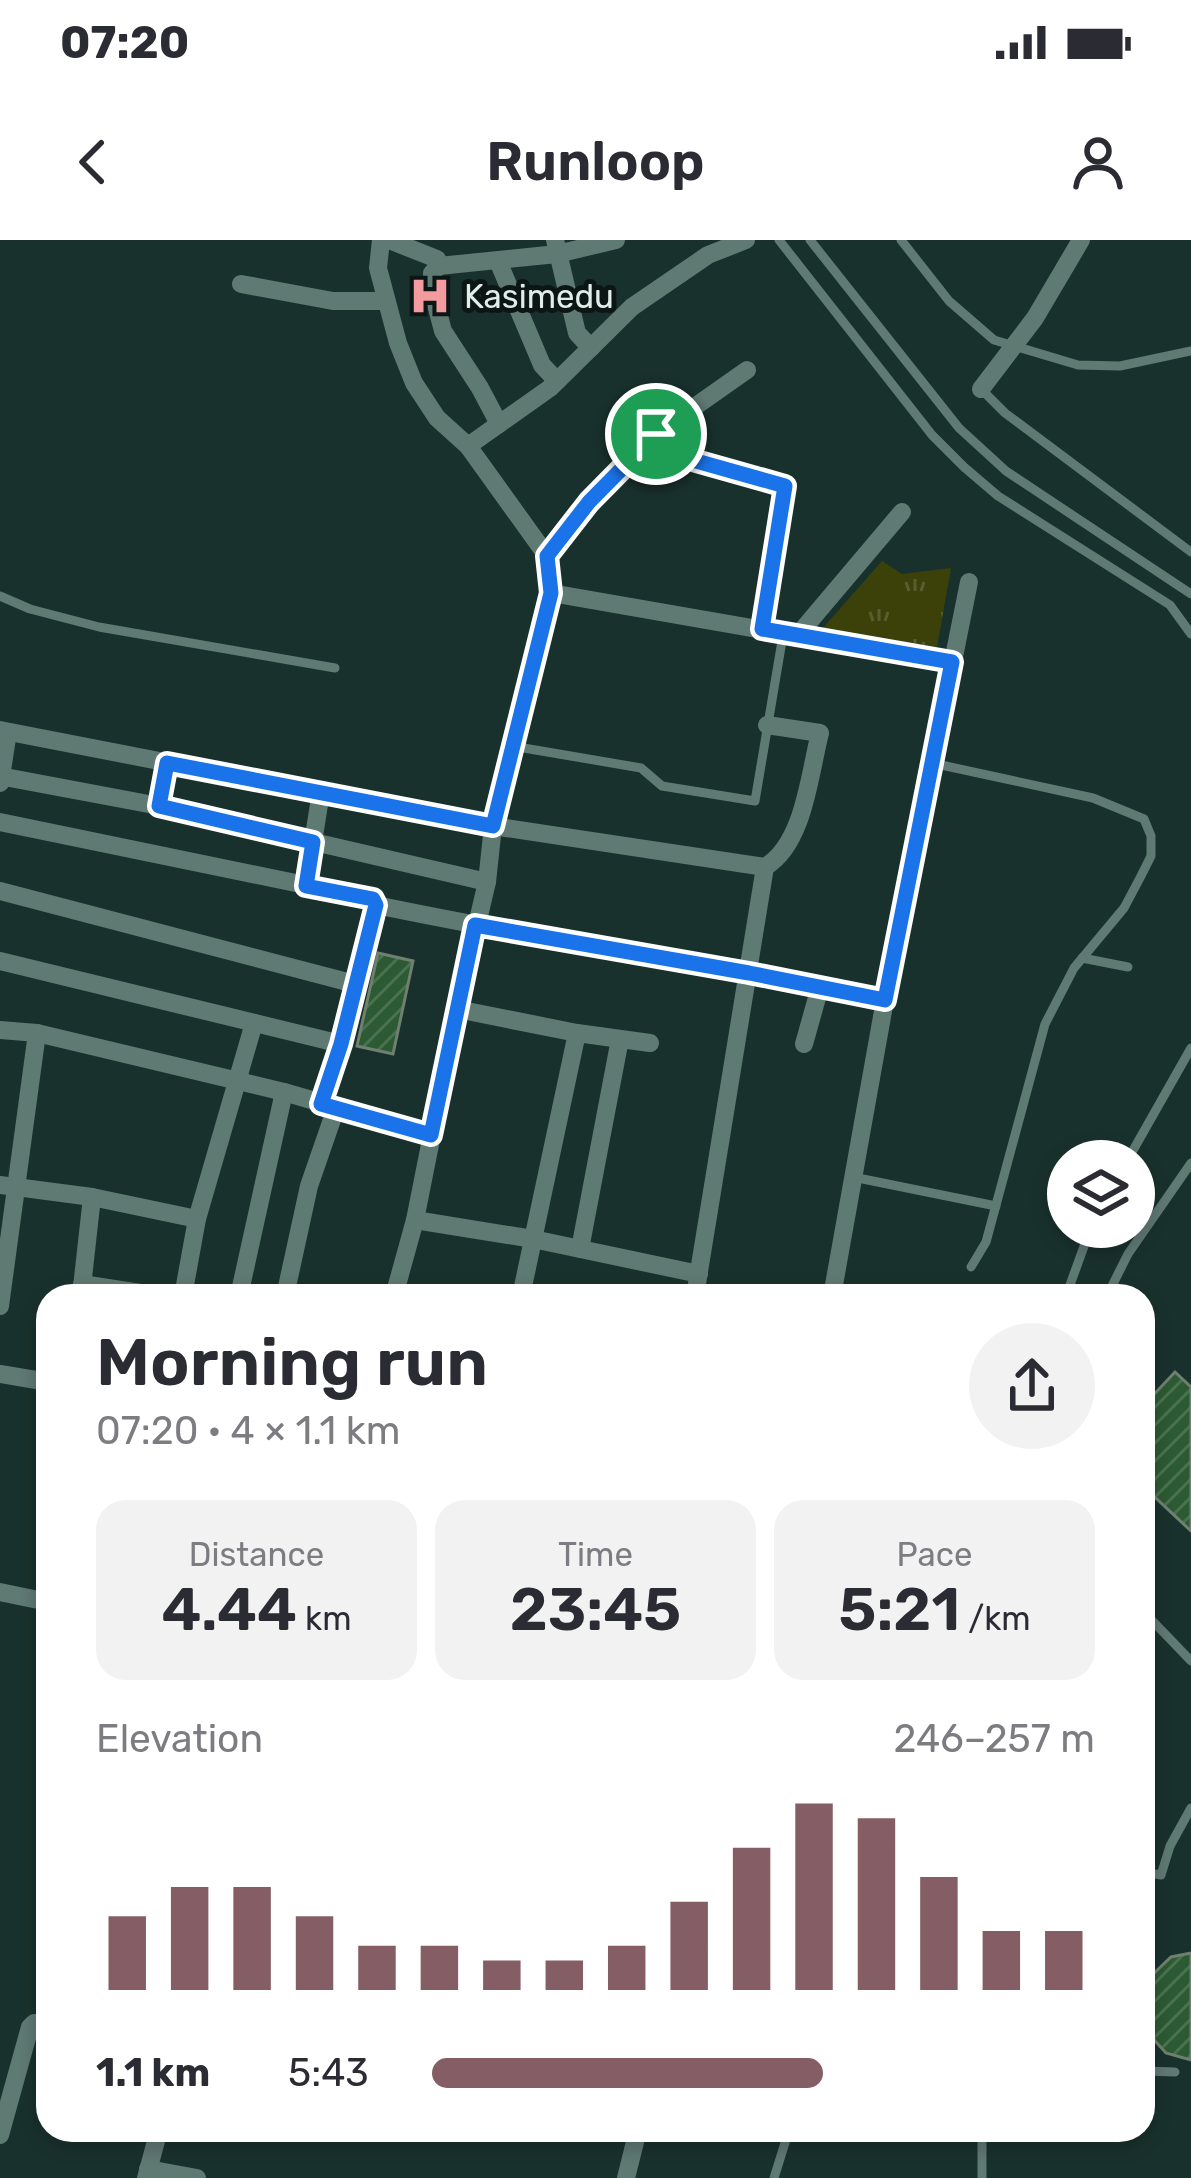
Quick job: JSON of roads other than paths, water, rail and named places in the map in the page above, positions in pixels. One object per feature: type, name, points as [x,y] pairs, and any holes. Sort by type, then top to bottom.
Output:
[{"type":"street","points":[[397,1284],[487,883],[493,826],[551,593],[547,556],[468,446],[437,418],[414,382],[378,268],[385,240],[440,255],[498,261],[556,247],[616,240]]},
{"type":"street","points":[[980,388],[1035,318],[1081,240]]},
{"type":"street","points":[[468,446],[556,381],[632,308],[708,255],[744,241]]},
{"type":"street","points":[[556,247],[578,333],[591,348]]},
{"type":"street","points":[[440,255],[432,273],[443,332],[499,424]]},
{"type":"street","points":[[498,261],[542,364],[556,381]]},
{"type":"street","points":[[241,284],[333,301],[386,301]]},
{"type":"street","points":[[547,556],[589,502],[656,434],[747,370]]},
{"type":"street","points":[[656,434],[689,459],[785,486],[762,629]]},
{"type":"street","points":[[790,633],[902,512]]},
{"type":"street","points":[[834,1284],[885,1000],[969,582]]},
{"type":"street","points":[[551,593],[952,662]]},
{"type":"street","points":[[697,1284],[765,867],[784,853],[796,832],[820,734],[767,725]]},
{"type":"street","points":[[487,883],[159,806],[0,778],[4,731],[493,826],[765,867]]},
{"type":"street","points":[[159,806],[167,763]]},
{"type":"street","points":[[306,886],[321,793]]},
{"type":"street","points":[[0,822],[373,899],[376,905],[288,1284]]},
{"type":"street","points":[[0,890],[355,984]]},
{"type":"street","points":[[376,905],[885,1000]]},
{"type":"street","points":[[0,961],[341,1044]]},
{"type":"street","points":[[804,1044],[820,987]]},
{"type":"street","points":[[457,1009],[650,1043]]},
{"type":"street","points":[[185,1284],[197,1219],[254,1023]]},
{"type":"street","points":[[0,1030],[37,1033],[284,1092],[431,1135]]},
{"type":"street","points":[[0,1306],[8,1185],[37,1033]]},
{"type":"street","points":[[523,1284],[578,1033]]},
{"type":"street","points":[[580,1249],[620,1039]]},
{"type":"street","points":[[242,1284],[284,1092]]},
{"type":"street","points":[[8,1185],[197,1219]]},
{"type":"street","points":[[83,1284],[92,1197]]},
{"type":"street","points":[[415,1220],[699,1274]]},
{"type":"street","points":[[0,1374],[36,1380]]},
{"type":"street","points":[[0,1592],[36,1600]]},
{"type":"street","points":[[0,2135],[30,2027],[36,2023]]},
{"type":"street","points":[[156,2142],[147,2174],[197,2178]]},
{"type":"street","points":[[626,2178],[635,2142]]},
{"type":"lane","points":[[779,240],[932,435],[998,496],[1170,605],[1191,634]]},
{"type":"lane","points":[[810,240],[980,451],[1191,594]]},
{"type":"lane","points":[[901,240],[949,302],[994,340],[1078,364],[1120,366],[1191,351]]},
{"type":"lane","points":[[980,388],[1005,413],[1191,552]]},
{"type":"lane","points":[[0,596],[99,627],[335,668]]},
{"type":"lane","points":[[512,746],[641,768],[662,786],[754,801],[790,633]]},
{"type":"lane","points":[[932,763],[1094,799],[1144,819],[1151,836],[1151,856],[1124,908],[1059,991],[1045,1024],[986,1242],[971,1267]]},
{"type":"lane","points":[[1082,958],[1128,967]]},
{"type":"lane","points":[[1139,1140],[1191,1048]]},
{"type":"lane","points":[[1113,1284],[1191,1162]]},
{"type":"lane","points":[[854,1177],[996,1206]]},
{"type":"lane","points":[[1070,1284],[1083,1248]]},
{"type":"lane","points":[[1155,1624],[1191,1661]]},
{"type":"lane","points":[[1155,1874],[1161,1875],[1170,1846],[1191,1808]]},
{"type":"lane","points":[[1155,2071],[1175,2072]]},
{"type":"lane","points":[[774,2178],[785,2142]]},
{"type":"lane","points":[[982,2142],[982,2178]]},
{"type":"place","name":"Kasimedu","points":[[430,296]]}]
